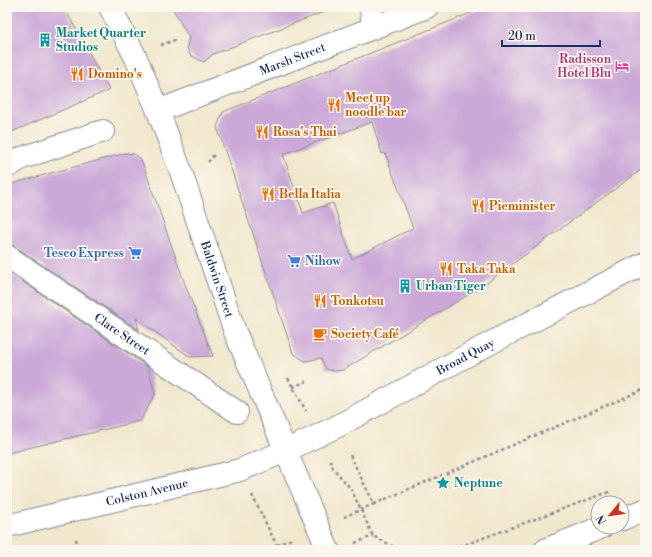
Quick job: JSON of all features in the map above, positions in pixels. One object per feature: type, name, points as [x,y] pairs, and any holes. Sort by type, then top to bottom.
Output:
[{"type":"street","name":"Baldwin Street","points":[[110,7],[136,58],[158,111],[180,169],[235,332],[328,550]]},
{"type":"street","points":[[371,7],[374,28]]},
{"type":"street","name":"Marsh Street","points":[[158,111],[426,7]]},
{"type":"street","points":[[7,167],[22,158],[103,131]]},
{"type":"street","name":"Clare Street","points":[[7,256],[237,412]]},
{"type":"street","name":"Broad Quay","points":[[285,451],[336,426],[479,349],[645,263]]},
{"type":"street","name":"Colston Avenue","points":[[7,526],[240,470],[285,451]]},
{"type":"street","points":[[630,516],[645,510]]},
{"type":"street","points":[[545,550],[590,532]]},
{"type":"path","points":[[288,390],[307,381]]},
{"type":"path","points":[[342,518],[645,390]]},
{"type":"path","points":[[347,449],[374,504]]},
{"type":"path","points":[[328,457],[333,468],[351,489],[373,536],[398,549],[404,550]]},
{"type":"path","points":[[250,490],[279,550]]},
{"type":"path","points":[[436,550],[464,545],[616,490]]},
{"type":"path","points":[[354,544],[373,536]]},
{"type":"path","points":[[277,545],[294,538]]},
{"type":"building","points":[[7,7],[64,7],[109,90],[7,134]]},
{"type":"building","points":[[172,7],[331,7],[332,9],[213,54],[204,62],[190,55],[187,47],[189,38]]},
{"type":"building","points":[[486,7],[645,7],[645,167],[481,287],[343,370],[335,371],[326,369],[321,358],[305,361],[293,353],[217,127],[223,112]],"holes":[[[372,122],[382,154],[385,153],[413,228],[352,259],[333,203],[303,213],[283,154]]]},
{"type":"building","points":[[126,153],[134,154],[140,158],[144,167],[186,287],[213,356],[190,357],[136,318],[139,330],[14,246],[7,244],[7,185]]},
{"type":"building","points":[[7,271],[148,367],[155,394],[140,421],[7,453]]},
{"type":"place","name":"Market Quarter Studios","points":[[45,40]]},
{"type":"place","name":"Radisson Hotel Blu","points":[[622,66]]},
{"type":"place","name":"Domino's","points":[[77,74]]},
{"type":"place","name":"Meet up noodle bar","points":[[334,105]]},
{"type":"place","name":"Rosa's Thai","points":[[262,132]]},
{"type":"place","name":"Bella Italia","points":[[268,194]]},
{"type":"place","name":"Pieminister","points":[[478,206]]},
{"type":"place","name":"Tesco Express","points":[[135,253]]},
{"type":"place","name":"Nihow","points":[[294,261]]},
{"type":"place","name":"Taka Taka","points":[[446,269]]},
{"type":"place","name":"Urban Tiger","points":[[405,286]]},
{"type":"place","name":"Tonkotsu","points":[[320,301]]},
{"type":"place","name":"Society Café","points":[[320,334]]},
{"type":"place","name":"Neptune","points":[[443,483]]}]
